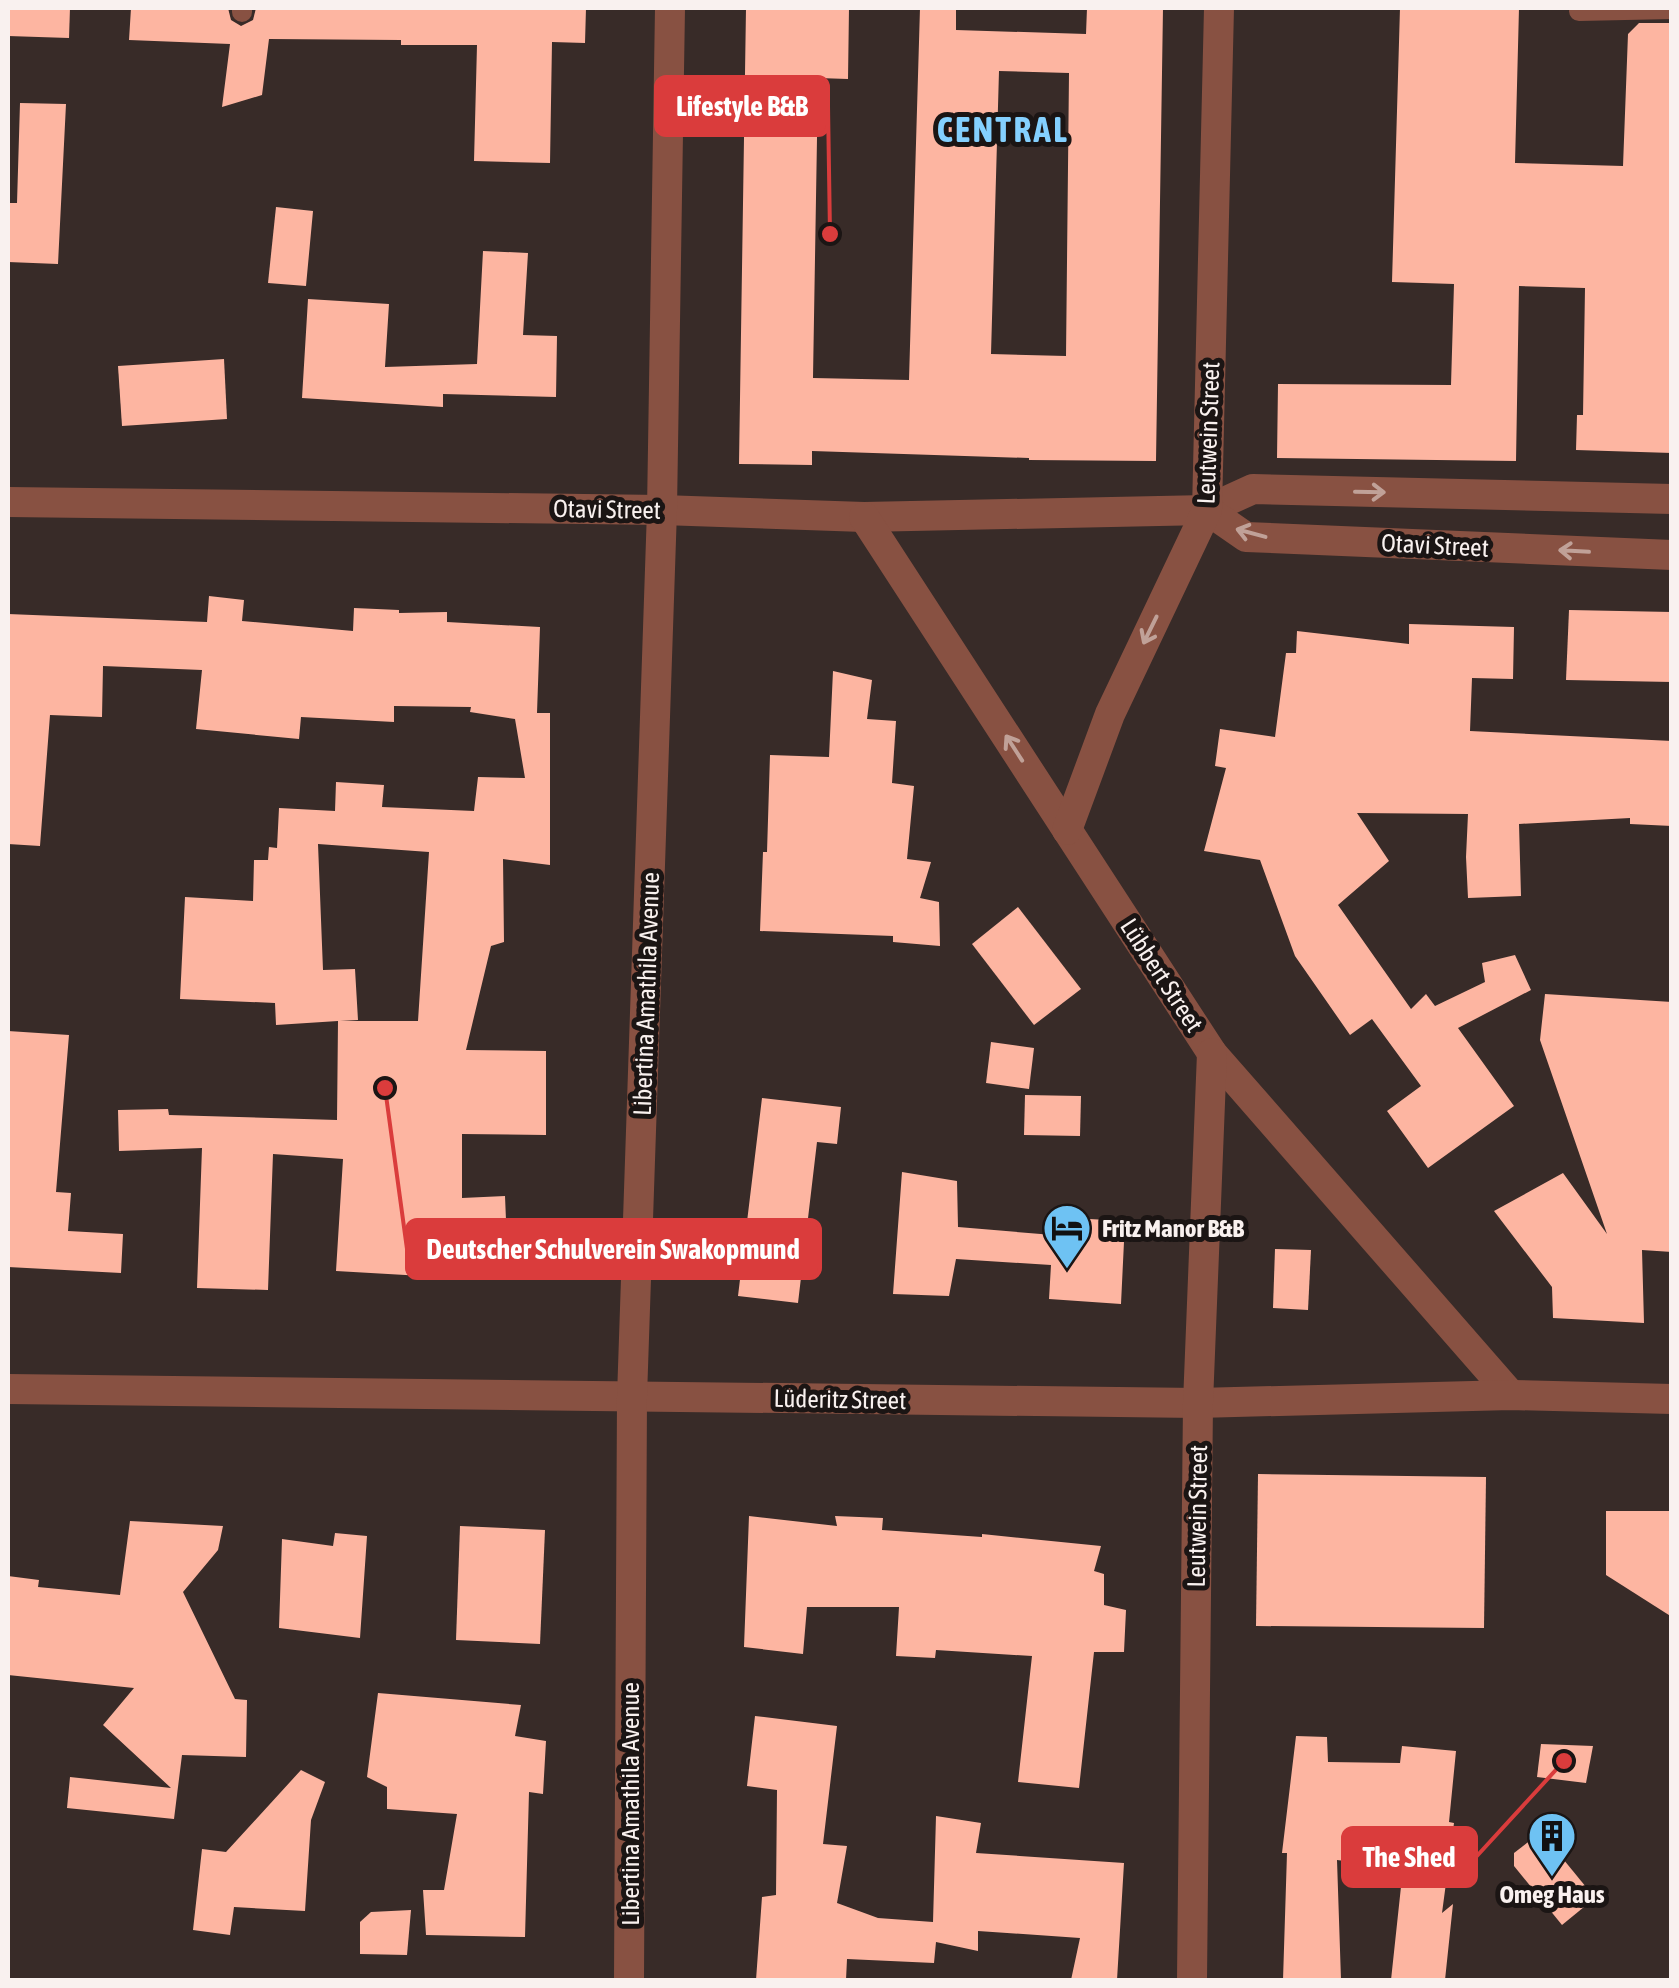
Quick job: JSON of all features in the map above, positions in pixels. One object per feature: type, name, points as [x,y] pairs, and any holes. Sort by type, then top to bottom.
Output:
[{"type":"street","name":"Libertina Amathila Avenue","points":[[629,1980],[632,1397],[662,510],[670,8]]},
{"type":"street","name":"Leutwein Street","points":[[1067,830],[1110,714],[1207,510],[1219,8]]},
{"type":"street","name":"Otavi Street","points":[[8,502],[662,510],[864,517],[1207,510],[1254,489],[1672,500]]},
{"type":"street","name":"Otavi Street","points":[[1207,510],[1246,536],[1672,556]]},
{"type":"street","name":"Lübbert Street","points":[[864,517],[1212,1052],[1512,1395]]},
{"type":"street","name":"Leutwein Street","points":[[1192,1980],[1198,1403],[1212,1052]]},
{"type":"street","name":"Lüderitz Street","points":[[8,1390],[1198,1403],[1512,1395],[1672,1399]]},
{"type":"lane","points":[[1579,11],[1672,9]]},
{"type":"building","points":[[8,8],[70,8],[69,38],[8,36]]},
{"type":"building","points":[[131,8],[228,8],[231,20],[241,26],[253,20],[256,8],[586,8],[585,43],[552,42],[550,163],[474,161],[477,45],[269,39],[262,95],[222,107],[230,44],[129,40]]},
{"type":"building","points":[[746,8],[849,8],[848,79],[818,78],[813,378],[909,380],[920,8],[956,8],[956,30],[1086,34],[1087,8],[1163,8],[1156,461],[812,451],[812,465],[739,464]],"holes":[[[999,71],[1069,73],[1066,356],[991,354]]]},
{"type":"building","points":[[1400,8],[1519,8],[1515,163],[1623,166],[1628,34],[1639,23],[1672,23],[1672,453],[1576,450],[1577,415],[1583,415],[1585,288],[1519,286],[1516,461],[1277,458],[1278,384],[1451,385],[1454,284],[1392,282]]},
{"type":"building","points":[[20,103],[66,104],[58,264],[8,262],[8,203],[17,203]]},
{"type":"building","points":[[276,207],[313,211],[306,286],[268,283]]},
{"type":"building","points":[[483,251],[528,253],[523,335],[557,336],[556,397],[443,394],[443,407],[302,398],[308,299],[389,304],[385,367],[477,364]]},
{"type":"building","points":[[224,359],[227,419],[122,426],[118,366]]},
{"type":"building","points":[[209,596],[244,600],[242,621],[353,631],[354,608],[399,613],[447,612],[447,622],[540,627],[537,713],[550,713],[550,865],[503,859],[504,942],[491,946],[466,1050],[546,1051],[546,1135],[462,1134],[462,1198],[505,1196],[508,1268],[440,1271],[440,1277],[336,1271],[343,1159],[273,1154],[268,1290],[197,1288],[202,1148],[119,1151],[118,1110],[168,1109],[169,1115],[337,1120],[338,1021],[276,1025],[275,1003],[180,999],[185,897],[253,901],[254,860],[268,860],[269,847],[277,848],[279,808],[335,811],[336,782],[384,785],[382,807],[474,811],[478,777],[525,778],[515,719],[470,712],[471,707],[394,706],[394,722],[301,717],[299,739],[196,729],[202,670],[103,666],[102,717],[50,715],[40,846],[8,844],[8,614],[207,622]],"holes":[[[318,844],[429,852],[418,1021],[340,1021],[358,1020],[355,969],[323,970]]]},
{"type":"building","points":[[1569,610],[1672,612],[1672,682],[1566,680]]},
{"type":"building","points":[[1409,624],[1514,627],[1513,679],[1472,678],[1470,731],[1672,741],[1672,826],[1630,824],[1630,818],[1519,824],[1521,896],[1468,898],[1468,814],[1357,813],[1389,861],[1338,905],[1411,1009],[1426,994],[1435,1006],[1485,982],[1482,963],[1515,955],[1531,990],[1458,1028],[1514,1106],[1428,1168],[1387,1111],[1421,1086],[1372,1019],[1350,1035],[1295,956],[1260,860],[1204,851],[1226,768],[1215,766],[1220,729],[1275,737],[1286,653],[1296,653],[1297,631],[1409,644]]},
{"type":"building","points":[[833,671],[872,680],[867,719],[896,721],[892,783],[914,786],[907,859],[931,862],[920,898],[939,902],[940,946],[893,942],[893,936],[760,931],[770,755],[829,757]]},
{"type":"building","points":[[1018,907],[1081,989],[1034,1025],[972,944]]},
{"type":"building","points":[[1545,994],[1672,1002],[1672,1252],[1642,1250],[1644,1323],[1553,1318],[1552,1287],[1494,1211],[1563,1173],[1607,1234],[1540,1040]]},
{"type":"building","points":[[8,1031],[69,1035],[56,1192],[71,1193],[68,1231],[123,1234],[121,1273],[8,1267]]},
{"type":"building","points":[[991,1042],[1034,1048],[1029,1089],[986,1083]]},
{"type":"building","points":[[1025,1095],[1081,1096],[1080,1136],[1024,1135]]},
{"type":"building","points":[[762,1098],[841,1107],[837,1144],[817,1142],[798,1303],[738,1296]]},
{"type":"building","points":[[902,1172],[957,1181],[958,1227],[1053,1235],[1054,1217],[1125,1221],[1121,1304],[1049,1299],[1051,1265],[956,1259],[949,1296],[893,1294]]},
{"type":"building","points":[[1275,1249],[1311,1250],[1308,1310],[1273,1308]]},
{"type":"building","points":[[1258,1474],[1486,1477],[1484,1628],[1256,1626]]},
{"type":"building","points":[[1606,1511],[1672,1511],[1672,1617],[1606,1575]]},
{"type":"building","points":[[749,1516],[837,1526],[835,1516],[883,1518],[882,1530],[982,1534],[1101,1546],[1094,1571],[1104,1574],[1104,1605],[1126,1610],[1124,1652],[1094,1652],[1079,1788],[1018,1782],[1032,1656],[936,1650],[935,1658],[896,1656],[899,1607],[807,1607],[803,1654],[744,1647]]},
{"type":"building","points":[[130,1521],[223,1526],[218,1550],[183,1592],[235,1699],[247,1700],[246,1757],[182,1755],[174,1819],[67,1808],[70,1777],[171,1788],[103,1725],[134,1688],[8,1675],[8,1576],[39,1580],[38,1587],[120,1595]]},
{"type":"building","points":[[460,1526],[545,1530],[540,1644],[456,1640]]},
{"type":"building","points":[[335,1533],[367,1536],[360,1638],[279,1628],[282,1539],[333,1546]]},
{"type":"building","points":[[378,1693],[521,1705],[515,1736],[546,1741],[543,1794],[529,1792],[525,1937],[426,1935],[423,1890],[444,1890],[457,1814],[387,1809],[387,1787],[367,1777]]},
{"type":"building","points":[[755,1716],[837,1726],[823,1844],[847,1846],[837,1903],[878,1918],[933,1922],[936,1816],[981,1823],[976,1853],[1124,1863],[1117,1980],[1071,1980],[1080,1938],[978,1931],[978,1951],[936,1942],[934,1963],[847,1959],[846,1980],[756,1980],[762,1897],[776,1895],[777,1790],[747,1786]]},
{"type":"building","points":[[1296,1736],[1327,1737],[1328,1762],[1400,1763],[1402,1746],[1456,1751],[1449,1822],[1454,1823],[1442,1913],[1453,1904],[1445,1980],[1391,1980],[1403,1868],[1337,1860],[1341,1980],[1283,1980],[1287,1853],[1282,1853]]},
{"type":"building","points":[[1541,1744],[1593,1746],[1586,1783],[1537,1777]]},
{"type":"building","points":[[301,1770],[325,1782],[311,1820],[305,1911],[234,1907],[230,1935],[193,1930],[202,1849],[226,1852]]},
{"type":"building","name":"Omeg Haus","points":[[1541,1832],[1595,1898],[1562,1925],[1514,1866],[1514,1853]]},
{"type":"building","points":[[411,1910],[407,1955],[360,1954],[360,1922],[371,1912]]},
{"type":"place","name":"Lifestyle B&B","points":[[830,234]]},
{"type":"place","name":"Deutscher Schulverein Swakopmund","points":[[385,1088]]},
{"type":"place","name":"Fritz Manor B&B","points":[[1067,1270]]},
{"type":"place","name":"The Shed","points":[[1564,1761]]},
{"type":"place","name":"Omeg Haus","points":[[1552,1878]]},
{"type":"district","name":"CENTRAL","points":[[1003,129]]}]
